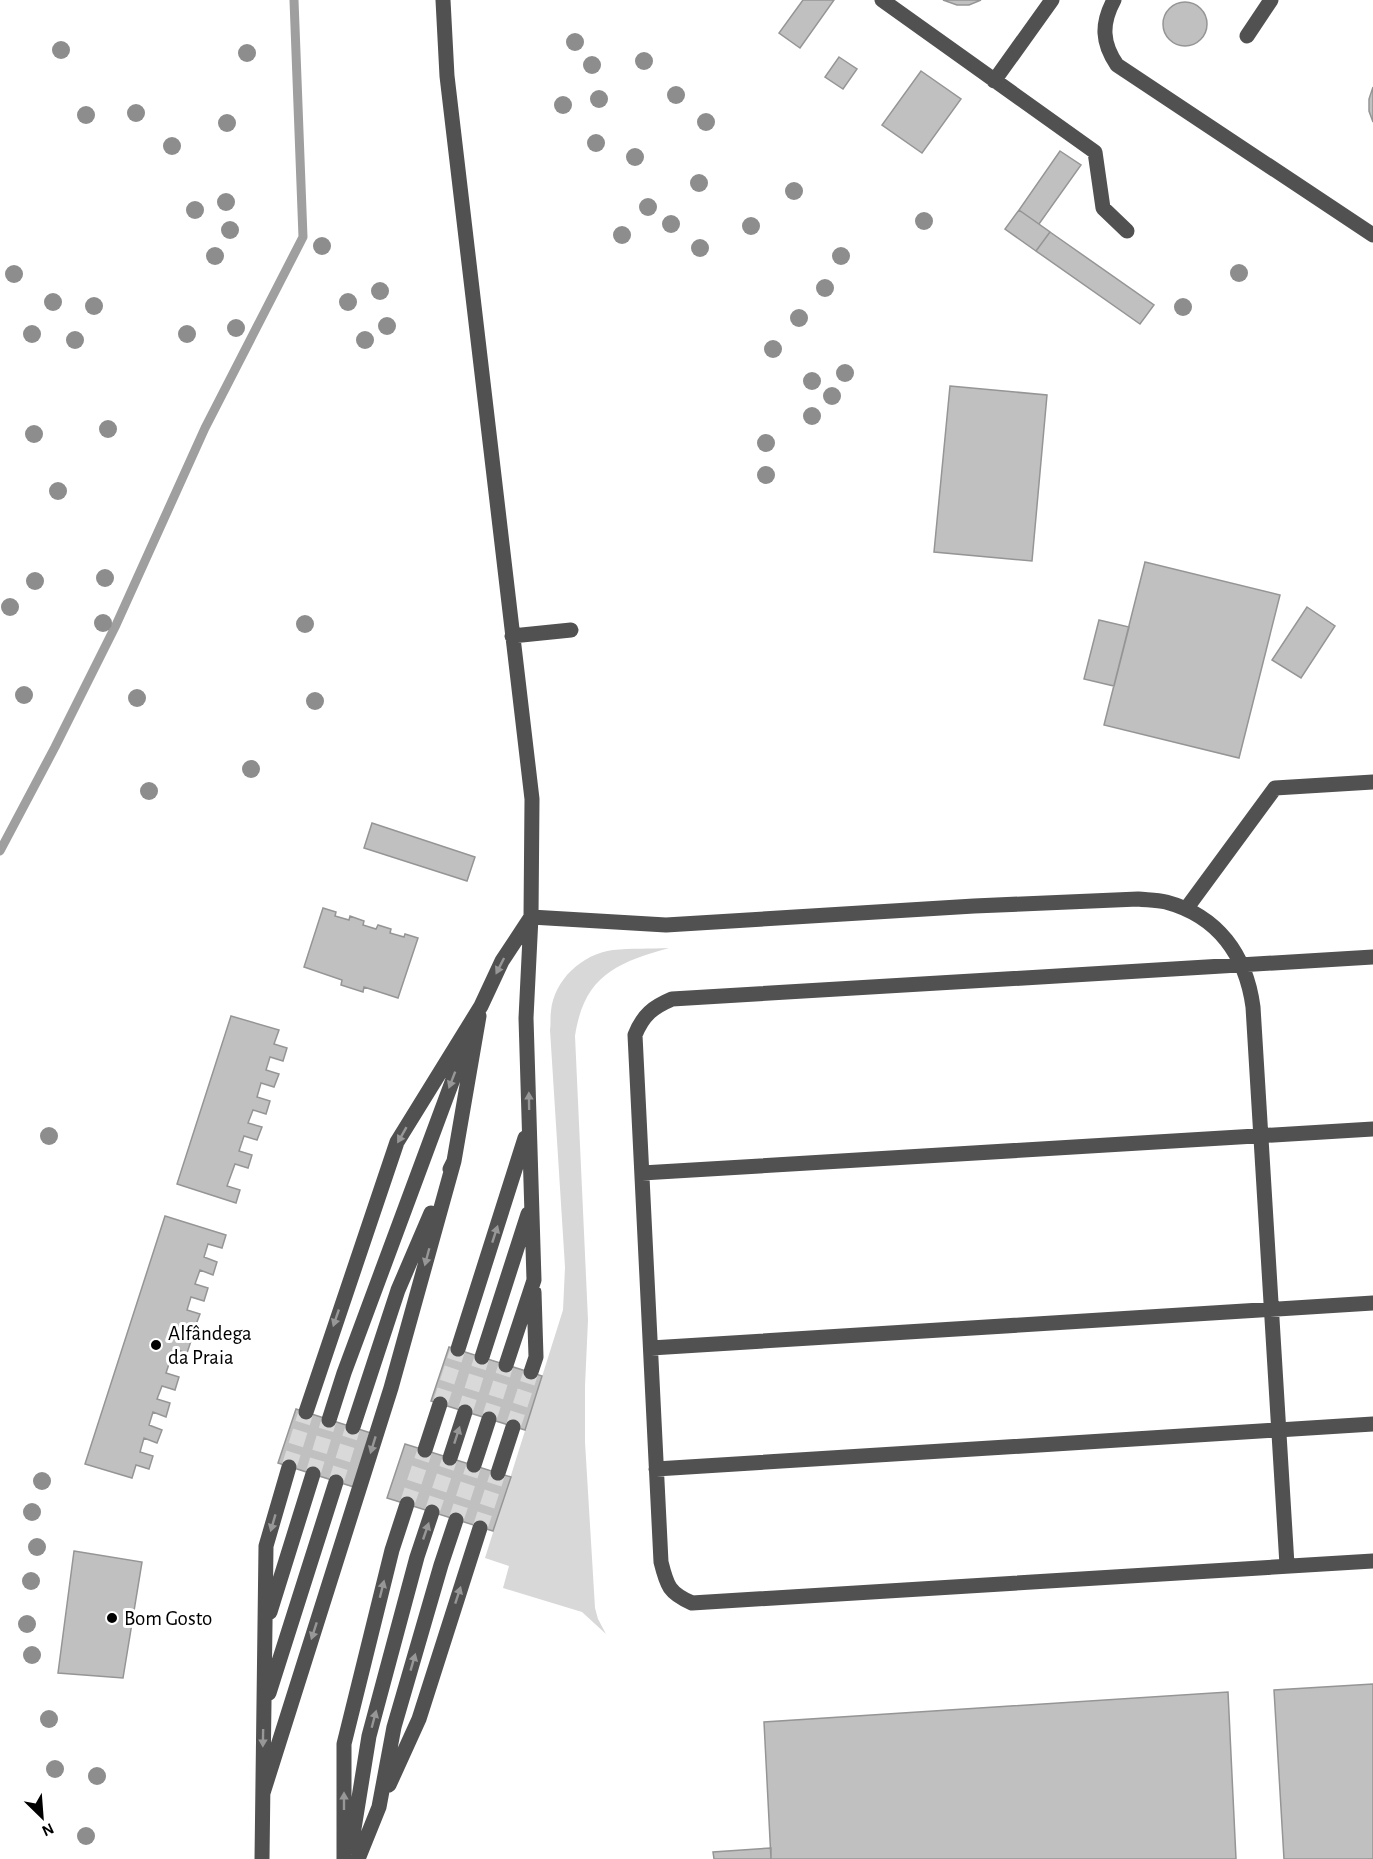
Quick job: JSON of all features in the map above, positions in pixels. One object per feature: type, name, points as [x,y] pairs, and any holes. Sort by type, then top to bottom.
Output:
[{"type":"lane","points":[[443,0],[447,76],[532,799],[531,917],[526,1018],[536,1356],[531,1372]]},
{"type":"lane","points":[[882,0],[1095,152],[1103,208],[1127,231]]},
{"type":"lane","points":[[994,81],[1052,0]]},
{"type":"lane","points":[[1114,0],[1107,17],[1104,34],[1107,51],[1117,64],[1373,235]]},
{"type":"lane","points":[[1247,36],[1271,0]]},
{"type":"lane","points":[[512,636],[571,630]]},
{"type":"lane","points":[[1186,909],[1275,788],[1373,782]]},
{"type":"lane","points":[[531,917],[666,925],[974,906],[1138,899],[1164,902],[1186,909],[1210,924],[1229,943],[1243,965],[1250,985],[1253,1007],[1287,1565]]},
{"type":"lane","points":[[329,1420],[348,1362],[481,1006],[502,961],[531,917]]},
{"type":"lane","points":[[1373,957],[672,999],[658,1005],[648,1014],[635,1035],[661,1562],[666,1582],[678,1597],[692,1603],[1373,1561]]},
{"type":"lane","points":[[263,1792],[391,1388],[454,1161],[481,1006]]},
{"type":"lane","points":[[306,1412],[397,1142],[481,1006]]},
{"type":"lane","points":[[458,1349],[529,1126]]},
{"type":"lane","points":[[642,1173],[1373,1129]]},
{"type":"lane","points":[[353,1427],[398,1290],[454,1161]]},
{"type":"lane","points":[[482,1357],[531,1203]]},
{"type":"lane","points":[[506,1365],[534,1280]]},
{"type":"lane","points":[[651,1348],[1373,1303]]},
{"type":"lane","points":[[425,1450],[440,1404]]},
{"type":"lane","points":[[450,1458],[465,1412]]},
{"type":"lane","points":[[474,1465],[489,1419]]},
{"type":"lane","points":[[656,1469],[1373,1424]]},
{"type":"lane","points":[[498,1473],[513,1427]]},
{"type":"lane","points":[[262,1859],[266,1546],[289,1467]]},
{"type":"lane","points":[[265,1629],[312,1474]]},
{"type":"lane","points":[[264,1710],[336,1482]]},
{"type":"lane","points":[[344,1859],[344,1744],[392,1550],[407,1504]]},
{"type":"lane","points":[[350,1859],[369,1736],[417,1557],[432,1512]]},
{"type":"lane","points":[[379,1807],[394,1727],[456,1520]]},
{"type":"lane","points":[[358,1859],[418,1719],[480,1528]]},
{"type":"shaded area","points":[[669,948],[633,960],[606,975],[586,999],[579,1016],[575,1036],[588,1320],[585,1442],[595,1608],[606,1634],[582,1612],[503,1588],[509,1566],[485,1558],[563,1310],[565,1267],[550,1030],[553,1000],[571,970],[602,952]]},
{"type":"building","points":[[803,0],[834,0],[800,48],[779,33]]},
{"type":"building","points":[[943,0],[981,0],[969,5],[957,5]]},
{"type":"building","points":[[1185,2],[1200,9],[1207,24],[1200,39],[1185,46],[1170,39],[1163,24],[1170,9]]},
{"type":"building","points":[[839,57],[857,69],[843,89],[825,77]]},
{"type":"building","points":[[921,71],[961,99],[922,153],[882,125]]},
{"type":"building","points":[[1373,87],[1373,122],[1369,111],[1369,99]]},
{"type":"building","points":[[1060,151],[1081,165],[1039,224],[1019,210]]},
{"type":"building","points":[[1019,210],[1050,232],[1036,251],[1005,229]]},
{"type":"building","points":[[1050,232],[1154,305],[1140,324],[1036,251]]},
{"type":"building","points":[[950,386],[1047,395],[1032,561],[934,552]]},
{"type":"building","points":[[1145,562],[1280,595],[1239,758],[1104,725]]},
{"type":"building","points":[[1307,607],[1335,626],[1301,678],[1272,660]]},
{"type":"building","points":[[1099,620],[1129,627],[1114,686],[1084,679]]},
{"type":"building","points":[[372,823],[475,857],[467,881],[364,848]]},
{"type":"building","points":[[323,908],[336,912],[335,916],[349,920],[350,916],[364,921],[363,925],[376,929],[378,925],[391,929],[390,933],[418,938],[398,998],[364,987],[363,992],[341,985],[342,980],[304,967]]},
{"type":"building","points":[[231,1016],[279,1030],[274,1044],[287,1048],[283,1061],[270,1057],[266,1070],[279,1074],[274,1087],[261,1083],[257,1097],[270,1101],[266,1114],[253,1110],[248,1123],[262,1127],[257,1140],[244,1136],[239,1151],[252,1155],[248,1168],[235,1164],[227,1186],[240,1190],[236,1203],[177,1184]]},
{"type":"building","name":"Alfândega da Praia","points":[[165,1216],[226,1235],[222,1248],[208,1244],[204,1257],[217,1262],[213,1275],[200,1270],[195,1284],[208,1288],[204,1301],[191,1297],[187,1310],[200,1314],[195,1327],[182,1323],[178,1336],[191,1341],[187,1353],[174,1349],[166,1373],[179,1377],[175,1390],[162,1386],[157,1399],[170,1403],[166,1417],[153,1412],[149,1425],[162,1430],[157,1443],[144,1438],[140,1452],[153,1456],[149,1469],[136,1465],[132,1478],[85,1464]]},
{"type":"building","points":[[449,1347],[542,1376],[525,1430],[431,1401]]},
{"type":"building","points":[[296,1409],[374,1434],[357,1488],[278,1463]]},
{"type":"building","points":[[405,1444],[511,1477],[493,1531],[387,1498]]},
{"type":"building","points":[[74,1551],[142,1562],[123,1678],[58,1673]]},
{"type":"building","points":[[1373,1684],[1373,1859],[1284,1859],[1274,1690]]},
{"type":"building","points":[[1228,1692],[1236,1859],[771,1859],[764,1722]]},
{"type":"building","points":[[771,1848],[771,1859],[714,1859],[713,1852]]},
{"type":"waterway","points":[[0,851],[116,625],[205,428],[303,237],[294,0]]},
{"type":"tunnel","points":[[440,1404],[458,1349]]},
{"type":"tunnel","points":[[465,1412],[482,1357]]},
{"type":"tunnel","points":[[489,1419],[506,1365]]},
{"type":"tunnel","points":[[513,1427],[531,1372]]},
{"type":"tunnel","points":[[289,1467],[306,1412]]},
{"type":"tunnel","points":[[313,1474],[329,1420]]},
{"type":"tunnel","points":[[336,1482],[353,1427]]},
{"type":"tunnel","points":[[407,1504],[425,1450]]},
{"type":"tunnel","points":[[432,1512],[450,1458]]},
{"type":"tunnel","points":[[456,1520],[474,1465]]},
{"type":"tunnel","points":[[480,1528],[498,1473]]},
{"type":"place","name":"Alfândega da Praia","points":[[156,1345]]},
{"type":"place","name":"Bom Gosto","points":[[112,1618]]}]
